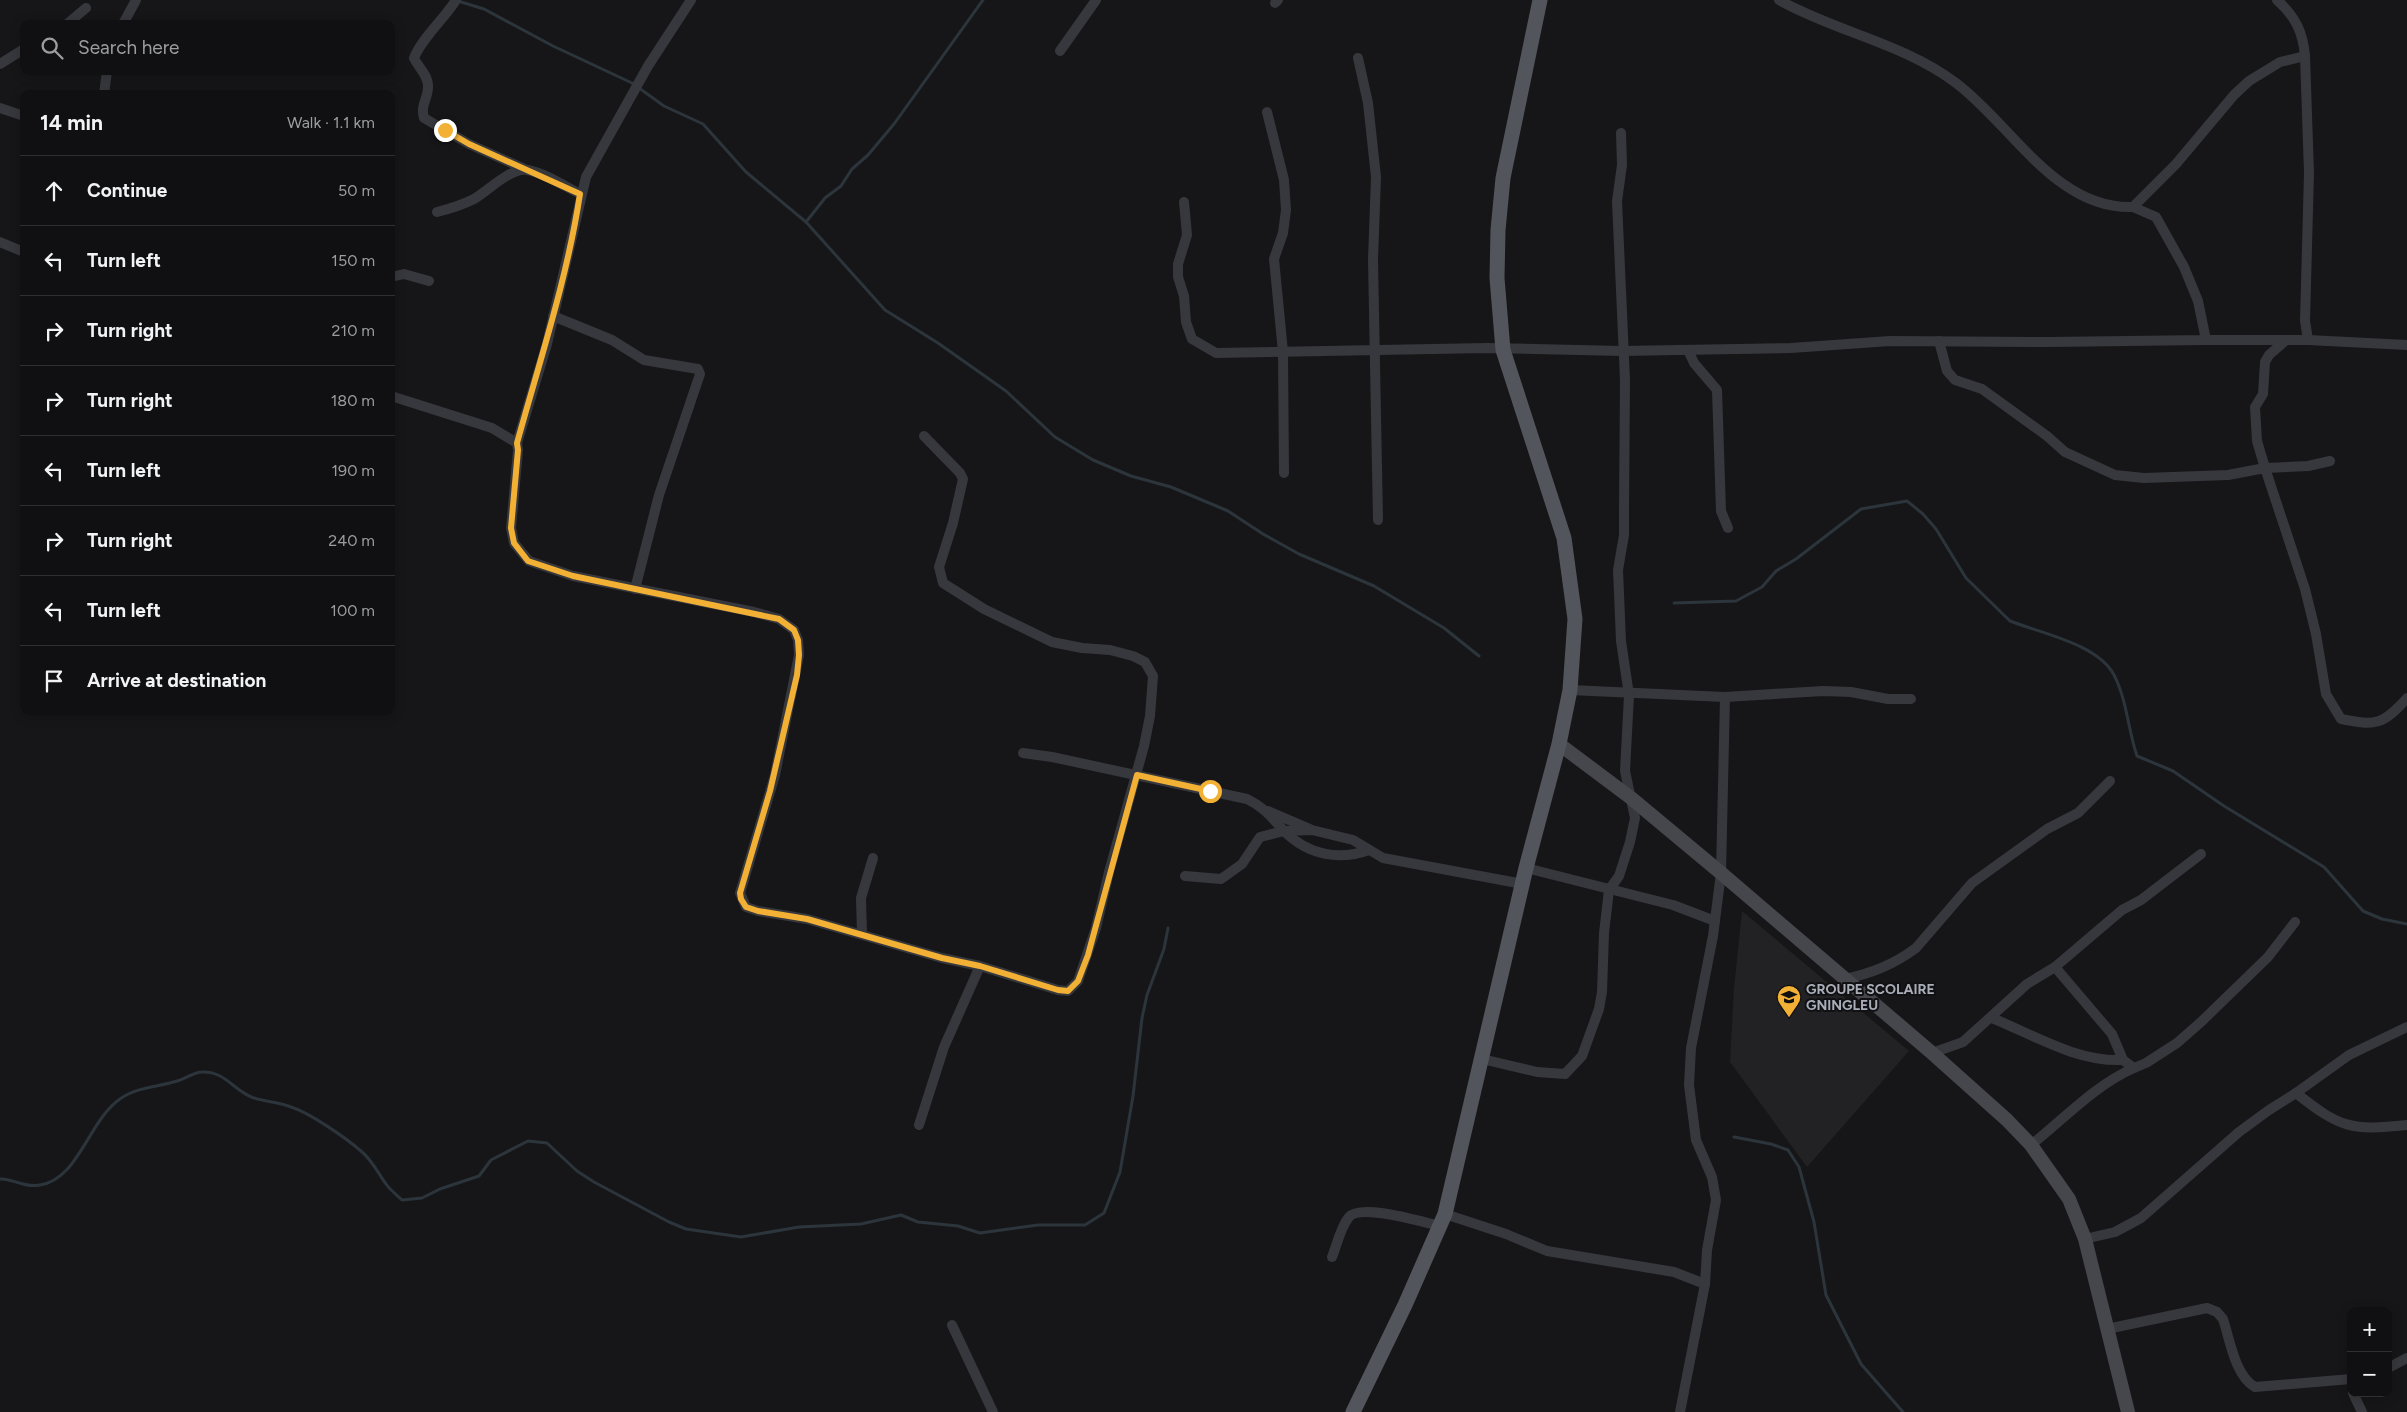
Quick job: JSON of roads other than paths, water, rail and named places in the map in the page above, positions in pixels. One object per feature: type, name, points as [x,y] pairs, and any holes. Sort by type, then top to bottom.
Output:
[{"type":"main road","points":[[1353,1412],[1405,1305],[1442,1220],[1482,1059],[1526,868],[1559,744],[1570,690],[1575,618],[1564,538],[1504,350],[1497,278],[1498,230],[1503,178],[1540,0]]},
{"type":"street","points":[[125,20],[136,0]]},
{"type":"street","points":[[456,0],[428,38],[419,46],[414,58],[427,77],[429,88],[422,110],[424,118],[469,144],[580,194]]},
{"type":"street","points":[[691,0],[658,49],[626,104],[586,177],[580,194],[566,269],[517,443],[511,528],[514,543],[528,561],[573,576],[754,612],[779,619],[794,630],[798,640],[797,675],[775,775],[742,885],[741,899],[746,907],[758,911],[807,919],[942,958],[980,966],[1058,990],[1068,991],[1075,986],[1096,928],[1109,872],[1137,775],[1150,716],[1153,676],[1145,662],[1133,656],[1110,650],[1082,648],[1052,642],[976,604],[943,583],[939,567],[964,479],[960,472],[924,436]]},
{"type":"street","points":[[1060,51],[1096,0]]},
{"type":"street","points":[[1779,0],[1837,28],[1888,46],[1921,61],[1969,94],[2059,181],[2076,194],[2105,206],[2133,207],[2156,217],[2184,267],[2198,301],[2206,340]]},
{"type":"street","points":[[2277,0],[2296,21],[2304,42],[2309,173],[2305,321],[2308,340]]},
{"type":"street","points":[[72,20],[86,8]]},
{"type":"street","points":[[0,64],[20,52]]},
{"type":"street","points":[[2133,207],[2176,164],[2234,95],[2249,81],[2280,62],[2305,56]]},
{"type":"street","points":[[1358,58],[1368,103],[1376,177],[1373,260],[1378,520]]},
{"type":"street","points":[[105,90],[106,75]]},
{"type":"street","points":[[0,108],[20,115]]},
{"type":"street","points":[[1267,112],[1284,180],[1286,210],[1283,233],[1274,259],[1283,352],[1284,473]]},
{"type":"street","points":[[1482,1059],[1537,1072],[1565,1074],[1582,1056],[1599,1008],[1602,992],[1604,933],[1609,890],[1619,876],[1632,836],[1635,818],[1625,771],[1629,695],[1621,641],[1618,570],[1624,518],[1625,380],[1622,351],[1617,201],[1622,166],[1621,133]]},
{"type":"street","points":[[437,212],[472,200],[512,172],[527,170]]},
{"type":"street","points":[[1184,202],[1187,235],[1180,254],[1178,277],[1184,296],[1186,322],[1192,339],[1216,353],[1688,350],[1791,348],[1890,341],[2308,340],[2407,345]]},
{"type":"street","points":[[0,242],[20,250]]},
{"type":"street","points":[[395,275],[404,274],[429,280]]},
{"type":"street","points":[[554,316],[612,340],[644,360],[680,364],[698,369],[700,374],[659,495],[635,589]]},
{"type":"street","points":[[2286,340],[2269,355],[2265,362],[2262,394],[2255,407],[2257,441],[2299,567],[2316,634],[2326,694],[2334,711],[2341,719],[2372,724],[2390,717],[2407,698]]},
{"type":"street","points":[[1939,342],[1947,370],[1955,380],[1982,389],[2047,436],[2065,452],[2115,475],[2144,478],[2228,475],[2265,468],[2308,466],[2330,461]]},
{"type":"street","points":[[1688,350],[1705,377],[1717,390],[1721,511],[1728,528]]},
{"type":"street","points":[[395,397],[492,428],[517,443]]},
{"type":"street","points":[[1570,690],[1629,695],[1725,697],[1823,691],[1851,692],[1888,699],[1911,699]]},
{"type":"street","points":[[1680,1412],[1705,1284],[1707,1250],[1716,1200],[1712,1177],[1696,1140],[1689,1084],[1698,1007],[1716,921],[1722,873],[1725,697]]},
{"type":"street","points":[[1559,744],[1632,798],[1722,873],[1932,1053],[2007,1120],[2031,1145],[2069,1199],[2085,1239],[2128,1412]]},
{"type":"street","points":[[1023,753],[1247,799],[1267,811],[1312,830],[1353,840],[1383,858],[1523,884]]},
{"type":"street","points":[[1845,979],[1869,974],[1888,966],[1916,948],[1972,883],[2048,829],[2078,813],[2110,782]]},
{"type":"street","points":[[1267,811],[1284,831],[1306,846],[1328,856],[1354,855],[1369,850]]},
{"type":"street","points":[[1185,876],[1221,879],[1242,864],[1260,837],[1284,831],[1312,830]]},
{"type":"street","points":[[1932,1053],[1963,1042],[1992,1018],[2026,984],[2055,967],[2122,910],[2141,900],[2200,854]]},
{"type":"street","points":[[862,934],[861,898],[873,858]]},
{"type":"street","points":[[1526,868],[1673,905],[1716,921]]},
{"type":"street","points":[[2031,1145],[2115,1076],[2146,1063],[2177,1043],[2268,957],[2295,922]]},
{"type":"street","points":[[919,1125],[944,1046],[980,966]]},
{"type":"street","points":[[2055,967],[2112,1034],[2123,1060],[2134,1068]]},
{"type":"street","points":[[1992,1018],[2070,1051],[2099,1059],[2123,1060]]},
{"type":"street","points":[[2085,1239],[2115,1232],[2141,1218],[2239,1132],[2281,1101],[2296,1094],[2349,1055],[2407,1027]]},
{"type":"street","points":[[2296,1094],[2325,1116],[2339,1123],[2372,1128],[2407,1125]]},
{"type":"street","points":[[1332,1257],[1349,1217],[1356,1213],[1394,1215],[1442,1220],[1506,1234],[1547,1251],[1674,1272],[1705,1284]]},
{"type":"street","points":[[2107,1329],[2207,1308],[2217,1312],[2223,1319],[2241,1372],[2248,1383],[2255,1388],[2345,1380]]},
{"type":"street","points":[[952,1325],[993,1412]]},
{"type":"street","points":[[2392,1366],[2407,1358]]},
{"type":"street","points":[[2354,1397],[2362,1412]]},
{"type":"waterway","points":[[806,222],[825,198],[841,186],[852,169],[868,155],[894,124],[983,0]]},
{"type":"waterway","points":[[458,1],[484,9],[553,46],[632,83],[664,106],[703,124],[746,172],[806,222],[885,310],[938,343],[1006,391],[1055,437],[1093,460],[1131,476],[1171,487],[1228,511],[1263,534],[1299,554],[1374,586],[1444,628],[1479,656]]},
{"type":"waterway","points":[[1674,603],[1736,601],[1762,587],[1776,571],[1796,559],[1861,509],[1907,501],[1923,514],[1936,529],[1966,578],[2010,621],[2082,647],[2106,664],[2114,675],[2122,695],[2137,756],[2173,771],[2224,806],[2324,867],[2363,911],[2382,919],[2407,924]]},
{"type":"waterway","points":[[0,1179],[34,1186],[53,1181],[74,1161],[100,1121],[120,1099],[133,1092],[177,1081],[199,1072],[210,1072],[217,1074],[247,1095],[299,1110],[328,1126],[365,1155],[388,1186],[402,1200],[422,1198],[440,1189],[479,1176],[491,1160],[528,1141],[547,1143],[577,1171],[594,1182],[669,1222],[686,1229],[741,1237],[799,1227],[861,1224],[901,1215],[918,1222],[958,1226],[980,1233],[1038,1225],[1085,1225],[1104,1213],[1120,1172],[1133,1096],[1142,1018],[1147,995],[1164,949],[1168,928]]},
{"type":"waterway","points":[[1734,1137],[1771,1144],[1788,1150],[1799,1167],[1814,1222],[1826,1295],[1861,1364],[1903,1412]]},
{"type":"place","name":"GROUPE SCOLAIRE GNINGLEU","points":[[1789,1018]]}]
